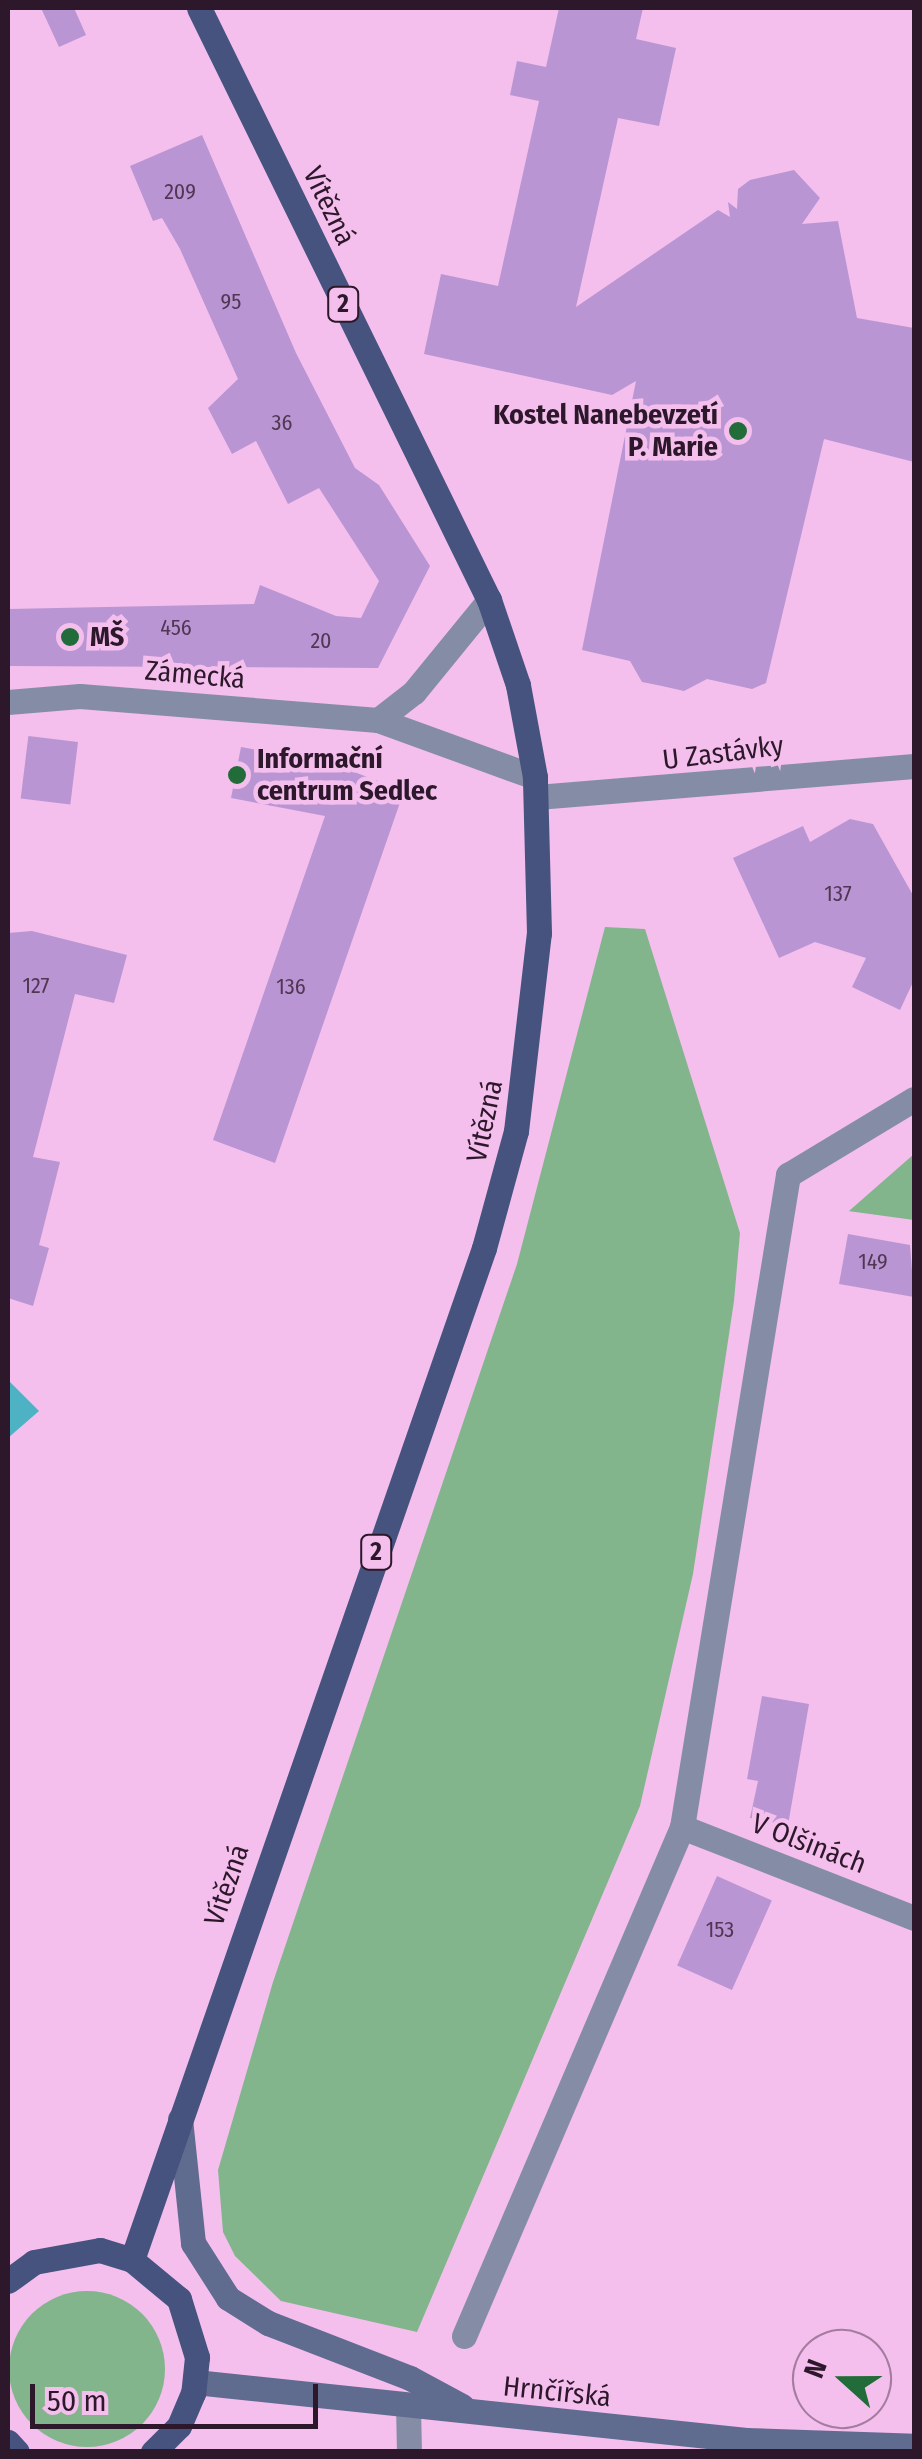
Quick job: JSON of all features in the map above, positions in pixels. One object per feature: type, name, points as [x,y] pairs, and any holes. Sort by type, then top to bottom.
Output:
[{"type":"main road","name":"Vítězná","points":[[132,2260],[180,2111],[499,1196],[532,1027],[540,900],[536,787],[518,685],[489,600],[199,8]]},
{"type":"main road","points":[[180,2111],[193,2243],[228,2298],[268,2323],[410,2378],[476,2414]]},
{"type":"main road","points":[[8,2282],[34,2262],[66,2251],[100,2250],[132,2260],[178,2299],[192,2327],[195,2382],[178,2426],[154,2452]]},
{"type":"main road","name":"Hrnčířská","points":[[195,2382],[746,2440],[914,2446]]},
{"type":"main road","points":[[8,2442],[17,2452]]},
{"type":"street","points":[[378,720],[414,692],[489,600]]},
{"type":"street","name":"Zámecká","points":[[8,702],[80,696],[378,720],[536,787]]},
{"type":"street","name":"U Zastávky","points":[[536,787],[914,766]]},
{"type":"street","points":[[464,2336],[682,1827],[788,1175],[914,1099]]},
{"type":"street","name":"V Olšinách","points":[[682,1827],[914,1918]]},
{"type":"street","points":[[408,2406],[408,2452]]},
{"type":"shaded area","points":[[605,927],[645,929],[740,1233],[734,1301],[693,1574],[640,1806],[417,2332],[281,2301],[235,2256],[223,2232],[218,2170],[273,1982],[517,1264]]},
{"type":"shaded area","points":[[914,1154],[914,1220],[848,1211],[849,1211]]},
{"type":"shaded area","points":[[8,1380],[39,1411],[8,1438]]},
{"type":"shaded area","points":[[87,2291],[117,2297],[142,2314],[159,2339],[165,2369],[159,2399],[142,2424],[117,2441],[87,2447],[57,2441],[32,2424],[15,2399],[9,2369],[15,2339],[32,2314],[57,2297]]},
{"type":"building","points":[[41,8],[74,8],[86,35],[59,47]]},
{"type":"building","name":"Kostel Nanebevzetí P. Marie","points":[[559,8],[643,8],[636,39],[676,48],[659,126],[618,118],[576,307],[718,210],[730,217],[728,202],[737,209],[738,189],[750,180],[794,170],[820,198],[802,224],[838,221],[857,318],[914,328],[914,462],[824,439],[766,683],[752,689],[707,679],[684,691],[642,682],[630,661],[582,650],[636,381],[612,395],[424,354],[441,274],[498,286],[539,101],[510,95],[517,61],[546,67]]},
{"type":"building","points":[[202,135],[296,353],[355,468],[379,485],[430,566],[378,668],[8,666],[8,609],[254,604],[260,585],[336,616],[361,618],[379,581],[319,488],[288,504],[256,441],[232,454],[208,408],[238,379],[180,249],[162,218],[153,221],[130,166]]},
{"type":"building","points":[[28,736],[78,742],[70,805],[21,798]]},
{"type":"building","points":[[241,747],[336,765],[404,791],[275,1163],[213,1140],[325,816],[231,798]]},
{"type":"building","points":[[850,819],[873,824],[914,897],[914,980],[900,1010],[852,987],[866,958],[815,942],[779,958],[733,858],[803,826],[810,842]]},
{"type":"building","points":[[32,931],[127,955],[114,1003],[75,994],[33,1157],[60,1162],[39,1245],[49,1248],[33,1306],[8,1298],[8,933]]},
{"type":"building","points":[[848,1234],[910,1245],[914,1297],[839,1284]]},
{"type":"building","points":[[762,1696],[809,1704],[788,1825],[750,1818],[758,1781],[747,1779]]},
{"type":"building","points":[[717,1876],[772,1900],[732,1990],[677,1966]]},
{"type":"place","name":"Kostel Nanebevzetí P. Marie","points":[[738,431]]},
{"type":"place","name":"MŠ","points":[[70,637]]},
{"type":"place","name":"Informační centrum Sedlec","points":[[237,775]]}]
